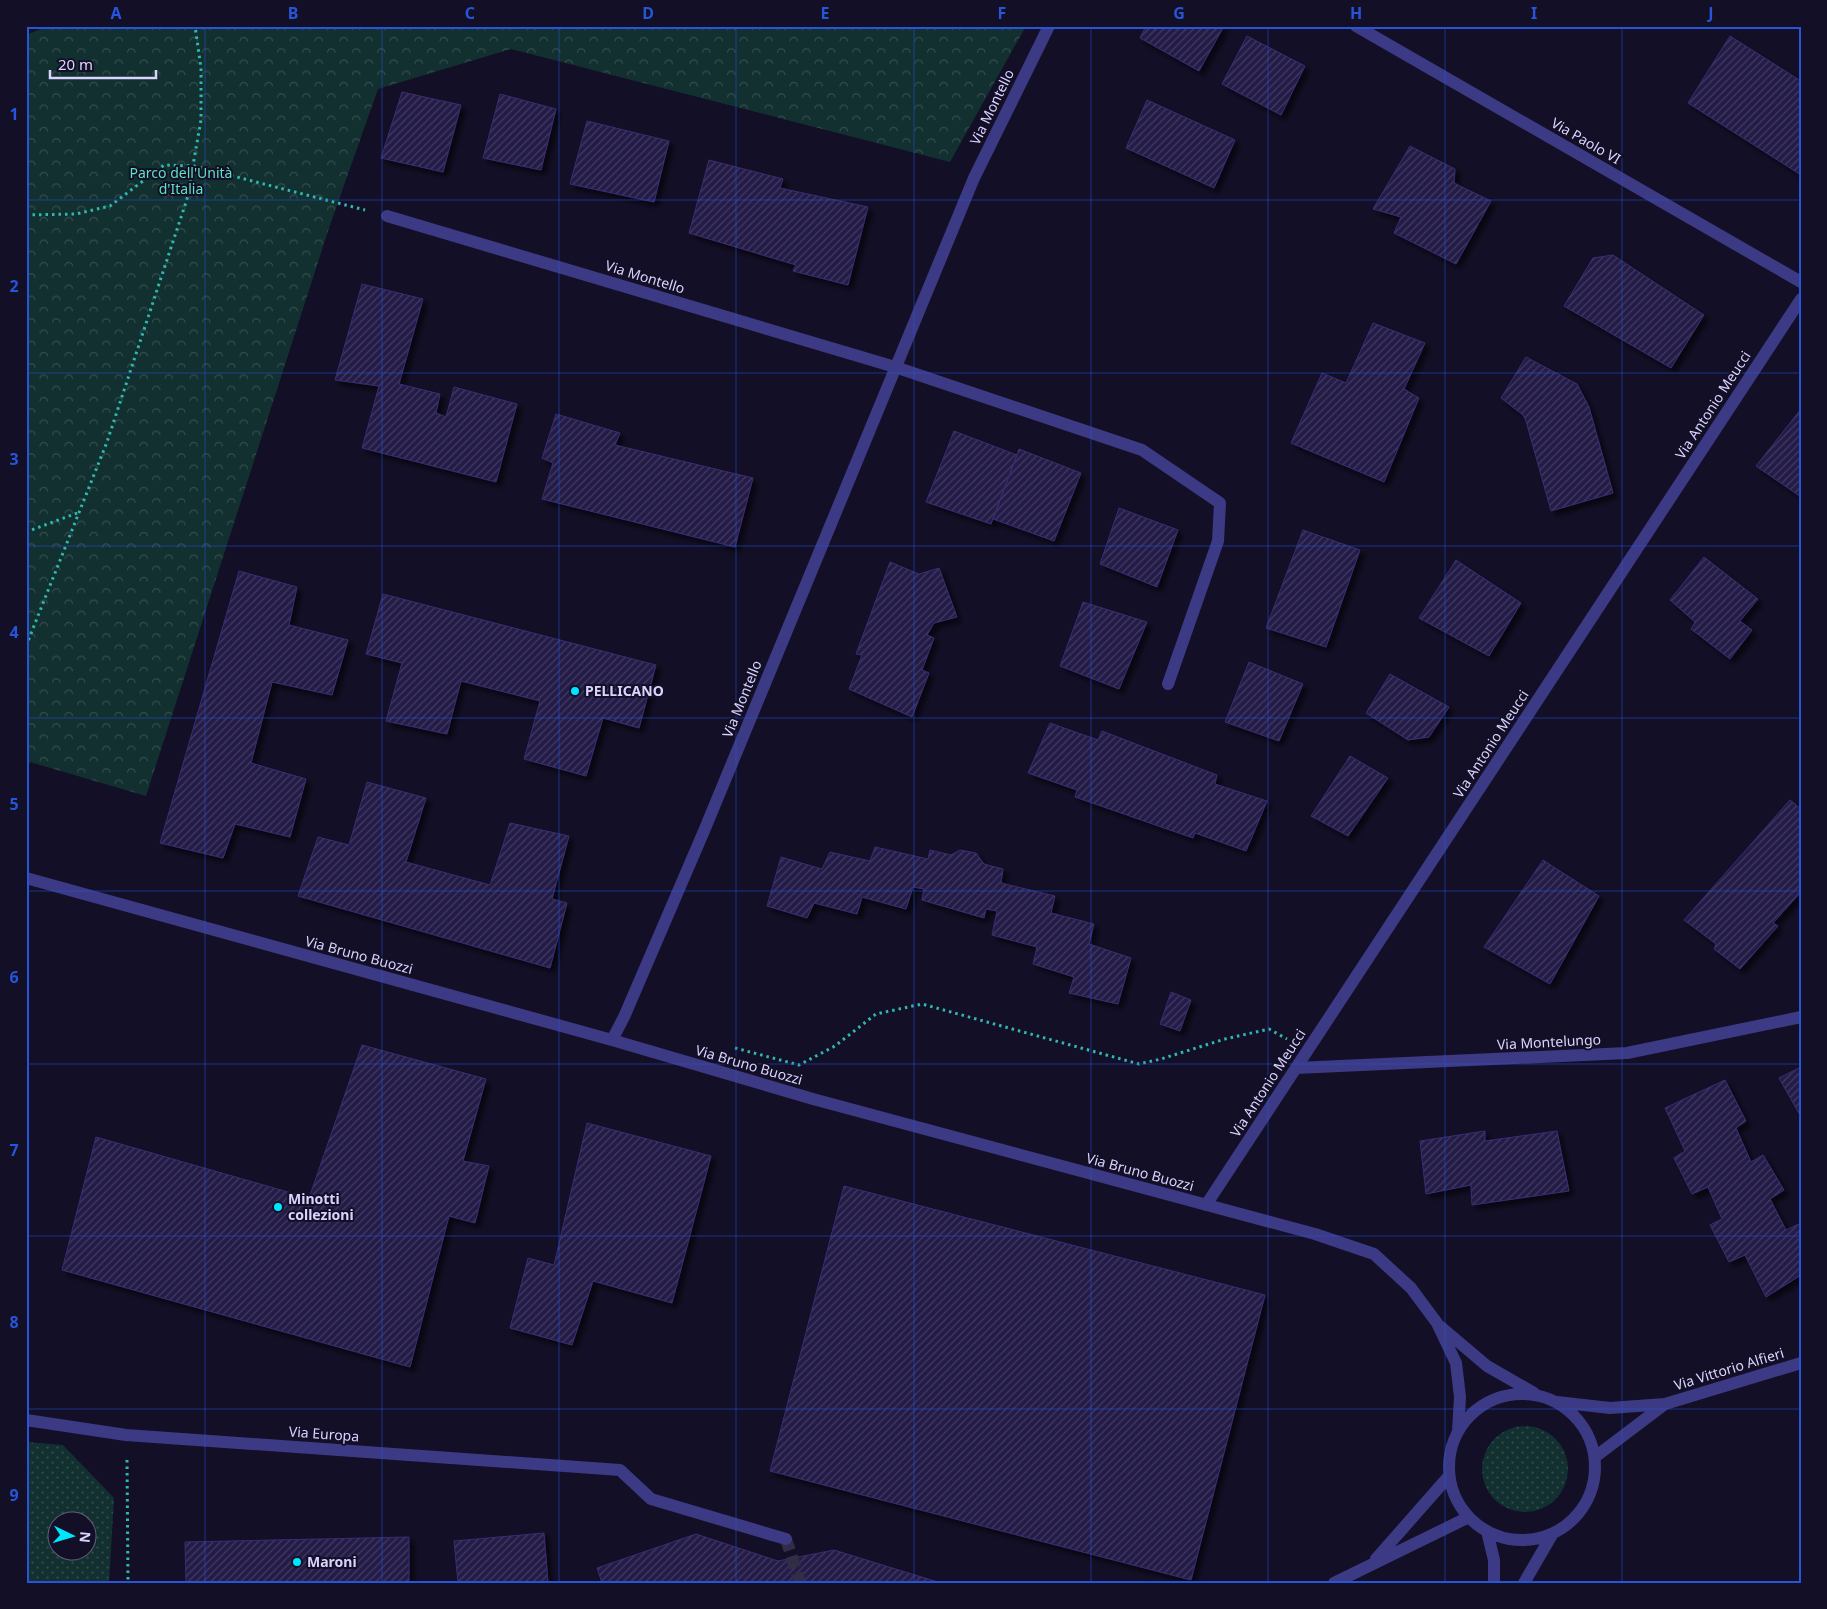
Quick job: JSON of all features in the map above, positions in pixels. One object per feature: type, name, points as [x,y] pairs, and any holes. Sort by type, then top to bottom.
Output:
[{"type":"street","name":"Via Montello","points":[[612,1040],[628,1008],[707,822],[974,178],[1049,26]]},
{"type":"street","name":"Via Paolo VI","points":[[1356,26],[1801,282]]},
{"type":"street","name":"Via Montello","points":[[387,216],[894,368]]},
{"type":"street","name":"Via Antonio Meucci","points":[[1206,1205],[1801,299]]},
{"type":"street","points":[[894,368],[1142,450],[1220,503],[1218,541],[1168,684]]},
{"type":"street","name":"Via Bruno Buozzi","points":[[26,878],[612,1040],[813,1099],[1315,1234],[1374,1254],[1411,1288],[1437,1323],[1456,1363],[1460,1397],[1458,1431]]},
{"type":"street","name":"Via Montelungo","points":[[1296,1068],[1627,1054],[1801,1017]]},
{"type":"street","name":"Via Bruno Buozzi","points":[[1437,1323],[1487,1366],[1536,1394]]},
{"type":"street","name":"Via Vittorio Alfieri","points":[[1557,1402],[1610,1408],[1665,1404],[1801,1363]]},
{"type":"street","points":[[1513,1394],[1536,1394],[1557,1402],[1576,1416],[1589,1435],[1595,1457],[1594,1480],[1586,1502],[1572,1520],[1554,1533],[1531,1539],[1509,1538],[1487,1531],[1469,1517],[1456,1498],[1449,1476],[1450,1453],[1458,1431],[1472,1413],[1491,1400],[1513,1394]]},
{"type":"street","name":"Via Vittorio Alfieri","points":[[1595,1457],[1665,1404]]},
{"type":"street","name":"Via Europa","points":[[26,1420],[126,1434],[620,1470],[651,1499],[786,1538]]},
{"type":"street","points":[[1371,1564],[1449,1476]]},
{"type":"street","points":[[1334,1583],[1469,1517]]},
{"type":"street","points":[[1487,1531],[1494,1560],[1494,1583]]},
{"type":"street","points":[[1524,1583],[1554,1533]]},
{"type":"path","points":[[26,646],[107,442],[187,198],[201,120],[200,68],[195,26]]},
{"type":"path","points":[[26,216],[76,214],[110,206],[164,165],[194,166],[387,216]]},
{"type":"path","points":[[26,532],[80,511]]},
{"type":"path","points":[[726,1045],[799,1065],[835,1046],[876,1014],[922,1004],[1139,1064],[1225,1039],[1269,1029],[1307,1051]]},
{"type":"path","points":[[126,1434],[128,1583]]},
{"type":"green space","name":"Parco dell'Unità d'Italia","points":[[48,26],[1026,26],[950,162],[511,49],[378,89],[330,225],[146,796],[30,762],[26,773],[26,35]]},
{"type":"green space","points":[[1525,1426],[1541,1429],[1549,1433],[1561,1445],[1565,1453],[1568,1469],[1565,1485],[1561,1493],[1549,1505],[1541,1509],[1525,1512],[1509,1509],[1501,1505],[1489,1493],[1485,1485],[1482,1469],[1485,1453],[1489,1445],[1501,1433],[1509,1429]]},
{"type":"green space","points":[[26,1442],[63,1445],[114,1498],[109,1583],[26,1583]]},
{"type":"building","points":[[1146,26],[1224,26],[1199,71],[1140,38]]},
{"type":"building","points":[[1247,36],[1305,66],[1281,115],[1222,84]]},
{"type":"building","points":[[1730,36],[1801,81],[1801,175],[1688,103]]},
{"type":"building","points":[[402,92],[461,105],[443,172],[381,158]]},
{"type":"building","points":[[500,94],[556,109],[541,170],[483,158]]},
{"type":"building","points":[[1147,100],[1235,140],[1214,188],[1126,148]]},
{"type":"building","points":[[587,121],[669,141],[654,202],[570,184]]},
{"type":"building","points":[[1410,146],[1455,169],[1454,183],[1491,201],[1456,264],[1394,233],[1401,217],[1373,209]]},
{"type":"building","points":[[709,160],[783,179],[780,188],[868,207],[848,285],[793,271],[796,265],[689,233]]},
{"type":"building","points":[[1613,255],[1704,315],[1671,368],[1564,306],[1593,258]]},
{"type":"building","points":[[362,284],[423,299],[399,384],[440,394],[436,413],[446,417],[454,387],[517,404],[496,482],[362,448],[379,386],[335,380]]},
{"type":"building","points":[[1373,323],[1425,343],[1404,389],[1419,398],[1384,482],[1291,443],[1322,373],[1346,383]]},
{"type":"building","points":[[1526,357],[1577,384],[1589,407],[1613,493],[1551,511],[1526,421],[1523,415],[1501,398]]},
{"type":"building","points":[[1801,409],[1801,497],[1756,466]]},
{"type":"building","points":[[556,414],[620,433],[615,445],[753,478],[735,547],[542,499],[553,463],[542,458]]},
{"type":"building","points":[[954,431],[1017,455],[991,524],[926,502]]},
{"type":"building","points":[[1019,449],[1081,473],[1054,541],[993,519]]},
{"type":"building","points":[[1119,508],[1178,530],[1157,587],[1100,564]]},
{"type":"building","points":[[1303,530],[1360,550],[1326,647],[1266,628]]},
{"type":"building","points":[[1704,557],[1758,599],[1740,621],[1752,630],[1730,659],[1691,629],[1695,622],[1670,600]]},
{"type":"building","points":[[1456,560],[1521,603],[1489,656],[1419,618]]},
{"type":"building","points":[[890,562],[919,574],[939,568],[957,617],[934,623],[927,635],[934,638],[922,670],[929,673],[912,717],[849,689],[862,655],[856,654]]},
{"type":"building","points":[[239,571],[297,587],[289,625],[348,640],[332,695],[272,682],[251,763],[306,779],[290,837],[235,824],[223,858],[160,843]]},
{"type":"building","name":"PELLICANO","points":[[383,594],[656,665],[639,728],[603,718],[586,776],[524,759],[540,701],[461,681],[447,734],[386,721],[402,663],[366,654]]},
{"type":"building","points":[[1083,602],[1147,622],[1119,689],[1060,666]]},
{"type":"building","points":[[1249,662],[1303,684],[1279,741],[1225,722]]},
{"type":"building","points":[[1390,674],[1449,707],[1429,737],[1408,740],[1366,713]]},
{"type":"building","points":[[1050,723],[1098,740],[1102,731],[1217,775],[1215,784],[1267,801],[1246,851],[1195,833],[1193,838],[1075,797],[1077,790],[1028,773]]},
{"type":"building","points":[[1350,756],[1388,778],[1348,836],[1311,816]]},
{"type":"building","points":[[367,782],[426,798],[406,862],[490,885],[510,823],[569,836],[552,899],[567,903],[550,968],[298,896],[318,837],[349,845]]},
{"type":"building","points":[[1790,800],[1801,809],[1801,892],[1773,923],[1778,926],[1740,969],[1714,949],[1716,944],[1684,920]]},
{"type":"building","points":[[875,847],[928,859],[930,850],[951,855],[960,850],[976,853],[984,864],[1003,869],[1001,883],[1055,896],[1051,913],[1094,924],[1089,944],[1131,958],[1118,1004],[1069,993],[1074,977],[1033,964],[1037,947],[992,935],[997,911],[986,909],[984,918],[922,900],[924,889],[913,887],[906,909],[862,897],[857,914],[814,903],[807,918],[767,906],[781,857],[822,869],[830,852],[870,861]]},
{"type":"building","points":[[1543,860],[1599,896],[1550,984],[1484,947]]},
{"type":"building","points":[[1171,992],[1191,1000],[1180,1031],[1160,1024]]},
{"type":"building","name":"Minotti collezioni","points":[[362,1045],[486,1079],[463,1161],[489,1166],[475,1223],[449,1216],[410,1367],[62,1270],[96,1137],[309,1198]]},
{"type":"building","points":[[1801,1067],[1801,1117],[1779,1078]]},
{"type":"building","points":[[1725,1080],[1746,1121],[1736,1128],[1751,1162],[1763,1155],[1784,1190],[1770,1199],[1786,1230],[1801,1223],[1801,1275],[1766,1297],[1745,1255],[1729,1262],[1710,1225],[1722,1219],[1708,1187],[1692,1194],[1674,1158],[1685,1151],[1665,1108]]},
{"type":"building","points":[[587,1123],[711,1156],[672,1303],[593,1281],[572,1345],[510,1328],[528,1258],[554,1265]]},
{"type":"building","points":[[1485,1131],[1485,1141],[1557,1131],[1569,1191],[1472,1205],[1471,1185],[1426,1194],[1420,1141]]},
{"type":"building","points":[[844,1186],[1265,1295],[1191,1580],[770,1471]]},
{"type":"building","points":[[544,1533],[548,1583],[458,1583],[454,1541]]},
{"type":"building","points":[[696,1534],[778,1561],[834,1550],[941,1583],[602,1583],[597,1568]]},
{"type":"building","name":"Maroni","points":[[409,1537],[409,1583],[186,1583],[185,1542]]},
{"type":"tunnel","points":[[786,1539],[800,1583]]},
{"type":"place","name":"PELLICANO","points":[[575,691]]},
{"type":"place","name":"Minotti collezioni","points":[[278,1207]]},
{"type":"place","name":"Maroni","points":[[297,1562]]}]
